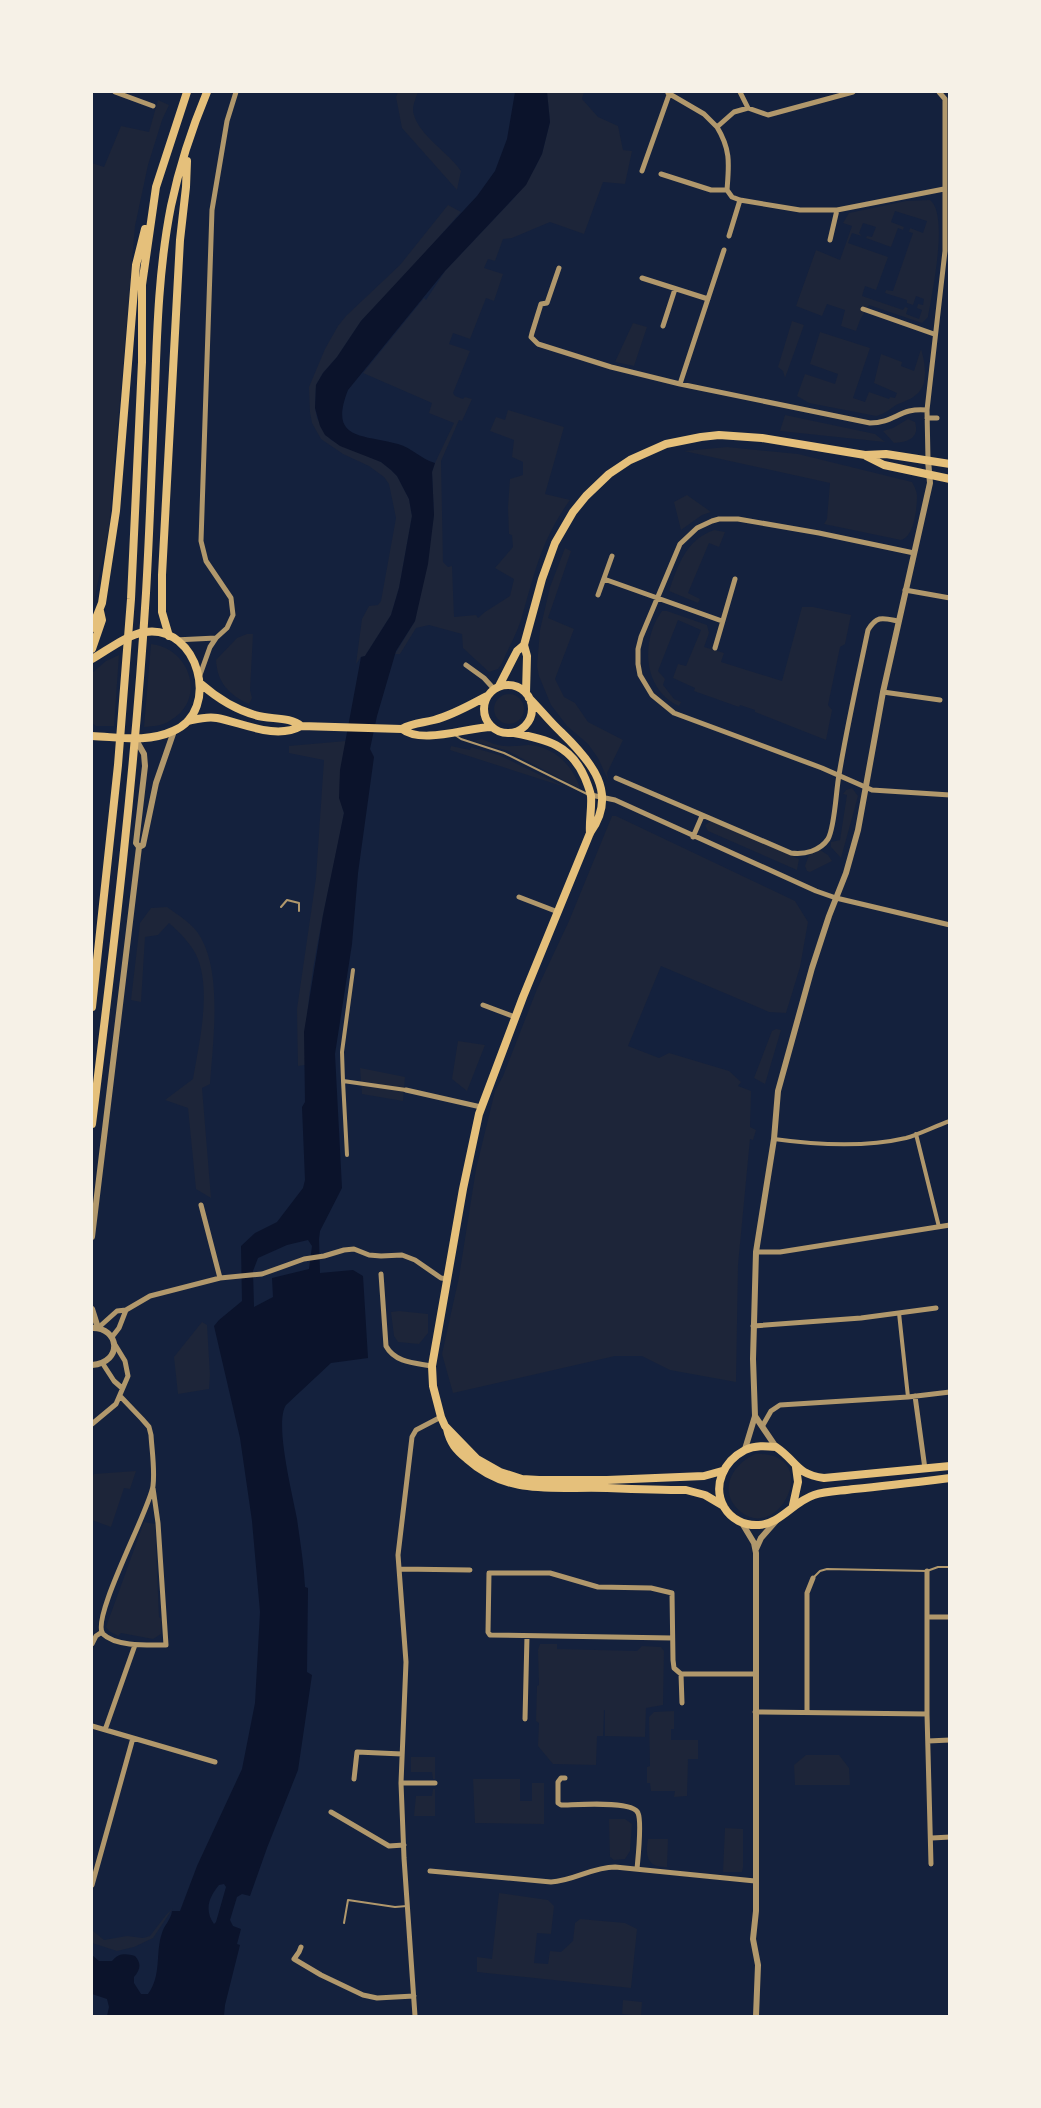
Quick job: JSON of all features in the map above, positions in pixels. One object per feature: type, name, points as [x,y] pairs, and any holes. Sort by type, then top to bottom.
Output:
[{"type":"highway","points":[[92,628],[100,611],[110,563],[136,265],[156,187],[187,92]]},
{"type":"highway","points":[[92,1124],[124,848],[139,682],[150,513],[156,363],[164,263],[171,206],[187,149],[207,92]]},
{"type":"highway","points":[[172,638],[162,612],[162,576],[187,149]]},
{"type":"highway","points":[[92,1007],[125,686],[135,534],[142,362],[142,285],[156,187]]},
{"type":"highway","points":[[92,649],[102,620],[100,611]]},
{"type":"main road","points":[[511,733],[522,729],[530,720],[532,708],[528,695],[527,656],[524,645],[550,555],[573,512],[602,480],[640,454],[685,439],[719,435],[762,438],[865,455],[886,454],[950,464]]},
{"type":"main road","points":[[865,455],[884,465],[950,479]]},
{"type":"main road","points":[[92,659],[126,639],[143,632],[153,632],[172,638],[192,658],[200,675],[201,684],[195,708],[188,721],[174,731],[159,737],[92,736]]},
{"type":"main road","points":[[188,721],[216,718],[255,729],[292,731],[301,726],[402,729],[408,725],[434,720],[464,709],[487,696],[496,687],[517,651],[524,645]]},
{"type":"main road","points":[[201,684],[221,701],[244,712],[265,718],[296,721],[301,726]]},
{"type":"main road","points":[[496,687],[517,687],[528,695],[552,724],[578,747],[589,762],[599,783],[602,812],[590,833],[481,1107],[465,1178],[432,1366],[433,1386],[441,1418],[447,1429],[486,1466],[522,1479],[607,1480],[704,1476],[722,1471],[746,1449],[758,1446],[776,1447],[809,1476],[824,1478],[950,1466]]},
{"type":"main road","points":[[487,696],[484,703],[485,716],[492,727]]},
{"type":"main road","points":[[402,729],[408,734],[453,733],[492,727],[502,732],[546,740],[559,747],[578,765],[591,795],[590,833]]},
{"type":"main road","points":[[447,1429],[449,1441],[472,1464],[496,1479],[510,1484],[538,1488],[686,1490],[705,1495],[724,1506]]},
{"type":"main road","points":[[792,1506],[798,1482],[796,1465]]},
{"type":"main road","points":[[926,1469],[927,1477],[938,1480]]},
{"type":"main road","points":[[722,1471],[719,1492],[724,1506],[734,1519],[742,1523],[762,1525],[815,1494],[950,1478]]},
{"type":"street","points":[[115,92],[153,106]]},
{"type":"street","points":[[200,675],[207,653],[216,638],[227,628],[233,615],[231,598],[206,561],[201,541],[212,210],[217,171],[236,92]]},
{"type":"street","points":[[642,171],[669,92],[704,114],[717,127],[725,140],[730,158],[727,190],[732,197],[740,200],[800,210],[837,210],[944,189]]},
{"type":"street","points":[[740,92],[748,108]]},
{"type":"street","points":[[717,127],[734,112],[748,108],[768,115],[853,92]]},
{"type":"street","points":[[746,1449],[755,1416],[753,1326],[756,1252],[774,1139],[778,1091],[812,968],[856,837],[867,788],[883,692],[930,483],[927,410],[934,334],[947,250],[944,189],[945,99],[939,92]]},
{"type":"street","points":[[661,174],[711,190],[727,190]]},
{"type":"street","points":[[729,236],[740,200]]},
{"type":"street","points":[[830,240],[837,210]]},
{"type":"street","points":[[680,384],[724,250]]},
{"type":"street","points":[[559,268],[547,303],[541,304],[531,337],[534,342],[611,367],[680,384],[870,423],[886,421],[910,410],[927,410]]},
{"type":"street","points":[[642,278],[708,299]]},
{"type":"street","points":[[663,326],[675,289]]},
{"type":"street","points":[[863,309],[934,334]]},
{"type":"street","points":[[927,418],[937,418]]},
{"type":"street","points":[[914,553],[819,533],[738,519],[719,519],[697,528],[680,544],[640,643],[638,663],[644,684],[661,704],[674,713],[839,775],[872,790],[950,795]]},
{"type":"street","points":[[598,595],[612,556]]},
{"type":"street","points":[[604,579],[722,621]]},
{"type":"street","points":[[715,648],[735,579]]},
{"type":"street","points":[[905,590],[950,598]]},
{"type":"street","points":[[616,778],[791,853],[804,854],[822,844],[830,835],[839,775],[868,630],[873,621],[881,618],[898,621]]},
{"type":"street","points":[[172,638],[216,638]]},
{"type":"street","points":[[466,665],[496,687]]},
{"type":"street","points":[[883,692],[940,700]]},
{"type":"street","points":[[139,847],[143,845],[156,783],[174,731]]},
{"type":"street","points":[[92,1237],[139,847],[136,843],[145,766],[144,754],[135,738]]},
{"type":"street","points":[[591,795],[615,800],[794,882],[836,898],[950,925]]},
{"type":"street","points":[[693,837],[702,816]]},
{"type":"street","points":[[519,897],[558,912]]},
{"type":"street","points":[[347,1155],[342,1052],[352,970]]},
{"type":"street","points":[[483,1005],[515,1017]]},
{"type":"street","points":[[343,1080],[406,1090],[481,1107]]},
{"type":"street","points":[[774,1139],[829,1145],[855,1144],[905,1138],[950,1121]]},
{"type":"street","points":[[916,1134],[939,1227]]},
{"type":"street","points":[[201,1205],[220,1278]]},
{"type":"street","points":[[756,1252],[780,1252],[950,1225]]},
{"type":"street","points":[[95,1328],[117,1311],[126,1311],[150,1296],[239,1274],[256,1275],[307,1258],[344,1250],[354,1249],[366,1254],[402,1255],[415,1260],[441,1278],[448,1279]]},
{"type":"street","points":[[381,1274],[386,1346],[389,1351],[403,1360],[432,1366]]},
{"type":"street","points":[[753,1326],[861,1318],[936,1308]]},
{"type":"street","points":[[92,1309],[95,1328]]},
{"type":"street","points":[[92,1365],[103,1364],[112,1355],[113,1340],[126,1311]]},
{"type":"street","points":[[899,1313],[908,1397]]},
{"type":"street","points":[[92,1424],[110,1410],[121,1397],[122,1388],[128,1376],[122,1356],[113,1340],[108,1333],[95,1328]]},
{"type":"street","points":[[103,1364],[114,1381],[122,1388]]},
{"type":"street","points":[[763,1425],[771,1411],[780,1405],[950,1392]]},
{"type":"street","points":[[915,1396],[926,1469]]},
{"type":"street","points":[[102,1632],[113,1639],[135,1645],[166,1645],[149,1427],[121,1397]]},
{"type":"street","points":[[755,1416],[776,1447]]},
{"type":"street","points":[[415,2016],[406,1906],[401,1783],[406,1662],[398,1555],[412,1437],[416,1430],[441,1418]]},
{"type":"street","points":[[102,1632],[101,1622],[115,1581],[153,1488]]},
{"type":"street","points":[[144,1509],[157,1509]]},
{"type":"street","points":[[756,1553],[761,1538],[779,1517]]},
{"type":"street","points":[[742,1523],[754,1543],[756,1553],[756,1911],[753,1939],[758,1965],[756,2016]]},
{"type":"street","points":[[400,1569],[470,1570]]},
{"type":"street","points":[[927,1571],[927,1714],[932,1864]]},
{"type":"street","points":[[672,1638],[490,1635],[488,1632],[489,1573],[550,1573],[598,1587],[651,1588],[672,1593],[674,1668],[681,1674],[756,1674]]},
{"type":"street","points":[[807,1712],[807,1593],[813,1578]]},
{"type":"street","points":[[927,1617],[950,1617]]},
{"type":"street","points":[[92,1644],[96,1636],[102,1632]]},
{"type":"street","points":[[525,1719],[527,1636]]},
{"type":"street","points":[[105,1730],[135,1645]]},
{"type":"street","points":[[681,1674],[682,1703]]},
{"type":"street","points":[[755,1712],[927,1714]]},
{"type":"street","points":[[92,1726],[215,1762]]},
{"type":"street","points":[[92,1885],[133,1738]]},
{"type":"street","points":[[928,1741],[950,1740]]},
{"type":"street","points":[[354,1779],[357,1752],[402,1754]]},
{"type":"street","points":[[565,1778],[561,1778],[558,1782],[558,1803],[561,1805],[619,1805],[635,1809],[639,1814],[637,1869]]},
{"type":"street","points":[[401,1783],[435,1782]]},
{"type":"street","points":[[331,1812],[390,1845],[404,1845]]},
{"type":"street","points":[[932,1838],[950,1837]]},
{"type":"street","points":[[430,1871],[551,1882],[567,1880],[603,1867],[755,1881]]},
{"type":"street","points":[[300,1947],[294,1959],[345,1988],[377,1998],[414,1996]]},
{"type":"lane","points":[[453,733],[461,739],[514,758],[591,795]]},
{"type":"lane","points":[[281,907],[287,900],[296,901],[299,903],[299,911]]},
{"type":"lane","points":[[813,1578],[820,1570],[827,1569],[927,1571],[938,1567],[950,1567]]},
{"type":"lane","points":[[344,1923],[348,1900],[395,1907],[406,1906]]},
{"type":"shaded area","points":[[398,92],[418,92],[413,106],[417,123],[461,171],[457,190],[402,128],[396,97]]},
{"type":"shaded area","points":[[515,92],[547,92],[550,122],[542,154],[526,185],[445,271],[348,390],[343,407],[342,419],[352,432],[403,446],[435,463],[432,472],[434,515],[428,564],[415,621],[396,651],[370,749],[374,757],[358,873],[352,944],[335,1054],[342,1188],[320,1231],[319,1239],[320,1273],[353,1270],[363,1276],[368,1358],[331,1363],[286,1405],[283,1414],[283,1443],[297,1519],[305,1587],[308,1588],[307,1672],[312,1675],[298,1770],[250,1896],[242,1894],[237,1897],[230,1920],[233,1926],[241,1929],[237,1944],[240,1945],[224,2016],[107,2016],[109,2007],[107,1999],[92,1994],[92,1955],[99,1961],[112,1961],[122,1954],[135,1956],[139,1967],[134,1983],[141,1994],[148,1994],[157,1972],[163,1930],[172,1911],[180,1911],[197,1866],[242,1769],[255,1703],[260,1612],[252,1521],[240,1438],[214,1326],[242,1301],[241,1246],[255,1233],[277,1222],[303,1188],[305,1180],[302,1107],[305,1102],[304,1032],[323,915],[344,813],[339,798],[340,770],[361,657],[365,656],[391,615],[399,588],[412,516],[409,499],[397,476],[391,470],[381,462],[340,446],[325,435],[315,408],[316,385],[361,321],[477,196],[495,171],[507,139]],"holes":[[[308,1240],[312,1246],[309,1269],[272,1278],[273,1297],[254,1307],[253,1271],[258,1258],[287,1245]],[[224,1884],[226,1887],[214,1924],[209,1914],[210,1899],[219,1885]]]},
{"type":"shaded area","points":[[547,92],[584,92],[582,99],[598,117],[618,126],[623,150],[632,151],[625,184],[603,182],[584,234],[550,222],[512,238],[503,239],[495,261],[488,259],[484,268],[503,274],[494,301],[486,298],[470,339],[453,333],[449,344],[470,351],[453,393],[463,399],[465,397],[472,399],[462,421],[459,420],[441,461],[443,562],[448,567],[452,566],[454,617],[476,615],[478,618],[510,596],[514,579],[495,568],[513,547],[512,535],[509,534],[510,479],[523,475],[523,462],[512,457],[514,440],[490,431],[496,417],[505,420],[508,410],[564,427],[545,494],[570,500],[545,544],[519,626],[502,663],[498,669],[489,672],[463,648],[462,634],[429,625],[416,628],[400,654],[395,654],[415,621],[434,515],[432,472],[454,423],[429,413],[432,403],[363,373],[424,298],[426,300],[445,271],[515,197],[535,168],[542,154],[550,122]]},
{"type":"shaded area","points":[[158,100],[169,105],[148,165],[135,226],[109,528],[92,611],[92,163],[104,167],[121,126],[149,132]]},
{"type":"shaded area","points":[[930,200],[936,208],[938,221],[938,255],[933,291],[928,317],[922,323],[869,305],[856,331],[841,326],[845,310],[827,304],[822,316],[796,306],[816,250],[840,260],[852,226],[843,223],[849,213],[906,201]],"holes":[[[895,211],[927,221],[923,233],[910,228],[909,232],[913,233],[893,291],[886,290],[885,293],[907,300],[907,303],[913,305],[916,296],[924,299],[923,305],[918,304],[917,308],[922,310],[919,319],[906,314],[908,308],[905,307],[903,310],[862,296],[865,286],[876,290],[888,257],[848,243],[852,233],[862,236],[859,233],[863,223],[876,227],[872,237],[867,236],[866,238],[891,247],[898,228],[903,230],[904,227],[891,222]]]},
{"type":"shaded area","points":[[448,205],[461,212],[405,276],[361,321],[316,385],[317,418],[331,440],[381,462],[391,470],[397,476],[409,499],[412,516],[399,588],[391,615],[365,656],[361,657],[356,664],[362,619],[369,606],[378,605],[381,601],[396,518],[389,484],[384,477],[321,439],[312,423],[309,387],[325,349],[338,326],[400,265]]},
{"type":"shaded area","points":[[792,321],[804,325],[785,378],[783,371],[778,367]]},
{"type":"shaded area","points":[[633,323],[647,327],[634,366],[615,362]]},
{"type":"shaded area","points":[[820,332],[870,348],[853,398],[865,402],[869,392],[889,399],[890,397],[895,398],[897,393],[874,383],[881,354],[902,362],[901,366],[914,371],[921,349],[925,379],[921,390],[913,397],[876,416],[809,403],[797,396],[805,374],[835,384],[838,374],[810,364]]},
{"type":"shaded area","points":[[785,415],[875,434],[885,442],[780,431]]},
{"type":"shaded area","points":[[908,419],[915,422],[916,432],[912,438],[904,442],[894,443],[883,431]]},
{"type":"shaded area","points":[[727,447],[798,454],[912,482],[917,496],[912,528],[909,534],[901,540],[824,524],[827,519],[830,483],[684,451]]},
{"type":"shaded area","points":[[687,495],[711,512],[702,515],[681,530],[674,502]]},
{"type":"shaded area","points":[[714,530],[725,532],[719,547],[709,543],[688,593],[700,599],[698,603],[669,591],[684,554],[696,540]]},
{"type":"shaded area","points":[[565,548],[571,551],[548,618],[574,629],[555,679],[564,697],[575,703],[588,722],[623,740],[607,773],[609,782],[598,758],[588,744],[567,726],[551,705],[537,666],[540,630],[550,587]]},
{"type":"shaded area","points":[[802,607],[851,615],[845,644],[840,647],[828,705],[832,710],[826,740],[755,712],[755,710],[740,705],[739,707],[694,691],[695,688],[673,678],[678,664],[686,666],[701,630],[678,620],[658,671],[665,679],[663,685],[674,699],[681,702],[679,706],[667,699],[658,689],[652,677],[648,650],[650,636],[662,611],[707,625],[709,633],[704,647],[724,653],[721,662],[782,681]]},
{"type":"shaded area","points":[[253,634],[250,690],[252,698],[249,704],[225,687],[219,675],[216,660],[237,638]]},
{"type":"shaded area","points":[[151,644],[165,648],[176,655],[184,664],[191,688],[189,700],[182,711],[165,723],[144,727]]},
{"type":"shaded area","points":[[119,655],[114,726],[96,726],[92,723],[92,673],[106,661]]},
{"type":"shaded area","points":[[509,694],[520,698],[524,709],[520,720],[509,724],[498,720],[494,709],[498,698]]},
{"type":"shaded area","points":[[482,739],[502,746],[538,746],[554,753],[568,765],[580,789],[508,751],[473,741]]},
{"type":"shaded area","points":[[346,741],[340,786],[344,813],[313,970],[305,1065],[298,1066],[297,1009],[316,878],[324,760],[289,753],[289,746]]},
{"type":"shaded area","points":[[451,746],[470,750],[471,747],[499,755],[565,787],[450,750]]},
{"type":"shaded area","points":[[852,788],[858,796],[841,858],[831,847],[831,842],[840,840],[847,795],[843,794]]},
{"type":"shaded area","points":[[612,816],[795,901],[808,922],[800,967],[786,1013],[769,1012],[661,966],[628,1046],[659,1058],[669,1053],[729,1071],[741,1082],[738,1086],[751,1091],[750,1127],[756,1130],[753,1140],[750,1139],[738,1265],[736,1382],[670,1370],[642,1356],[615,1356],[453,1393],[442,1354],[459,1277],[476,1169],[495,1091]]},
{"type":"shaded area","points":[[711,821],[799,859],[797,870],[708,831],[705,825]]},
{"type":"shaded area","points":[[820,850],[832,861],[810,872],[807,871],[805,866],[809,855]]},
{"type":"shaded area","points":[[167,907],[198,933],[208,953],[212,971],[214,1029],[210,1084],[202,1088],[211,1198],[196,1189],[188,1108],[165,1100],[193,1079],[204,1003],[204,987],[198,959],[189,944],[169,923],[158,935],[145,937],[141,1002],[131,1000],[140,923],[151,908]]},
{"type":"shaded area","points":[[781,1030],[765,1084],[754,1078],[772,1031]]},
{"type":"shaded area","points":[[458,1041],[485,1045],[467,1091],[452,1079]]},
{"type":"shaded area","points":[[360,1068],[405,1077],[403,1101],[362,1094]]},
{"type":"shaded area","points":[[391,1312],[428,1314],[428,1333],[419,1344],[398,1342],[394,1336]]},
{"type":"shaded area","points":[[202,1322],[207,1325],[209,1389],[178,1394],[174,1357]]},
{"type":"shaded area","points":[[755,1454],[776,1457],[787,1466],[791,1479],[789,1494],[781,1506],[769,1516],[756,1518],[741,1512],[734,1505],[729,1488],[730,1480],[739,1465]]},
{"type":"shaded area","points":[[136,1471],[130,1489],[124,1488],[111,1527],[92,1520],[94,1474]]},
{"type":"shaded area","points":[[144,1522],[155,1524],[159,1617],[162,1619],[161,1634],[153,1639],[121,1633],[118,1636],[106,1627]]},
{"type":"shaded area","points":[[540,1644],[557,1644],[557,1649],[637,1651],[642,1646],[661,1647],[664,1651],[663,1705],[646,1708],[645,1737],[605,1736],[604,1710],[603,1736],[597,1736],[596,1765],[553,1764],[538,1746],[539,1723],[536,1721]]},
{"type":"shaded area","points":[[674,1711],[674,1729],[671,1729],[671,1740],[698,1740],[698,1759],[688,1759],[687,1796],[674,1797],[675,1791],[651,1791],[650,1783],[647,1783],[647,1767],[650,1766],[649,1717],[654,1712]]},
{"type":"shaded area","points":[[806,1755],[839,1755],[849,1768],[850,1785],[795,1785],[794,1765]]},
{"type":"shaded area","points":[[411,1757],[435,1757],[435,1779],[433,1779],[432,1772],[411,1772]]},
{"type":"shaded area","points":[[473,1779],[520,1779],[520,1801],[532,1801],[532,1783],[544,1783],[544,1824],[475,1823]]},
{"type":"shaded area","points":[[433,1789],[435,1789],[435,1816],[414,1816],[416,1796],[432,1796]]},
{"type":"shaded area","points":[[609,1819],[625,1819],[632,1824],[630,1851],[625,1859],[614,1860],[610,1857]]},
{"type":"shaded area","points":[[725,1828],[743,1829],[742,1872],[723,1872]]},
{"type":"shaded area","points":[[648,1839],[668,1839],[667,1867],[651,1863],[647,1856]]},
{"type":"shaded area","points":[[499,1893],[548,1900],[554,1906],[551,1934],[537,1933],[534,1963],[548,1964],[550,1951],[561,1952],[573,1941],[575,1923],[580,1919],[625,1923],[637,1929],[631,1988],[477,1972],[477,1957],[492,1959]]},
{"type":"shaded area","points":[[173,1908],[153,1938],[134,1947],[117,1951],[92,1943],[92,1930],[104,1940],[127,1936],[143,1938],[150,1936]]},
{"type":"shaded area","points":[[623,2000],[642,2002],[641,2016],[622,2014]]}]
